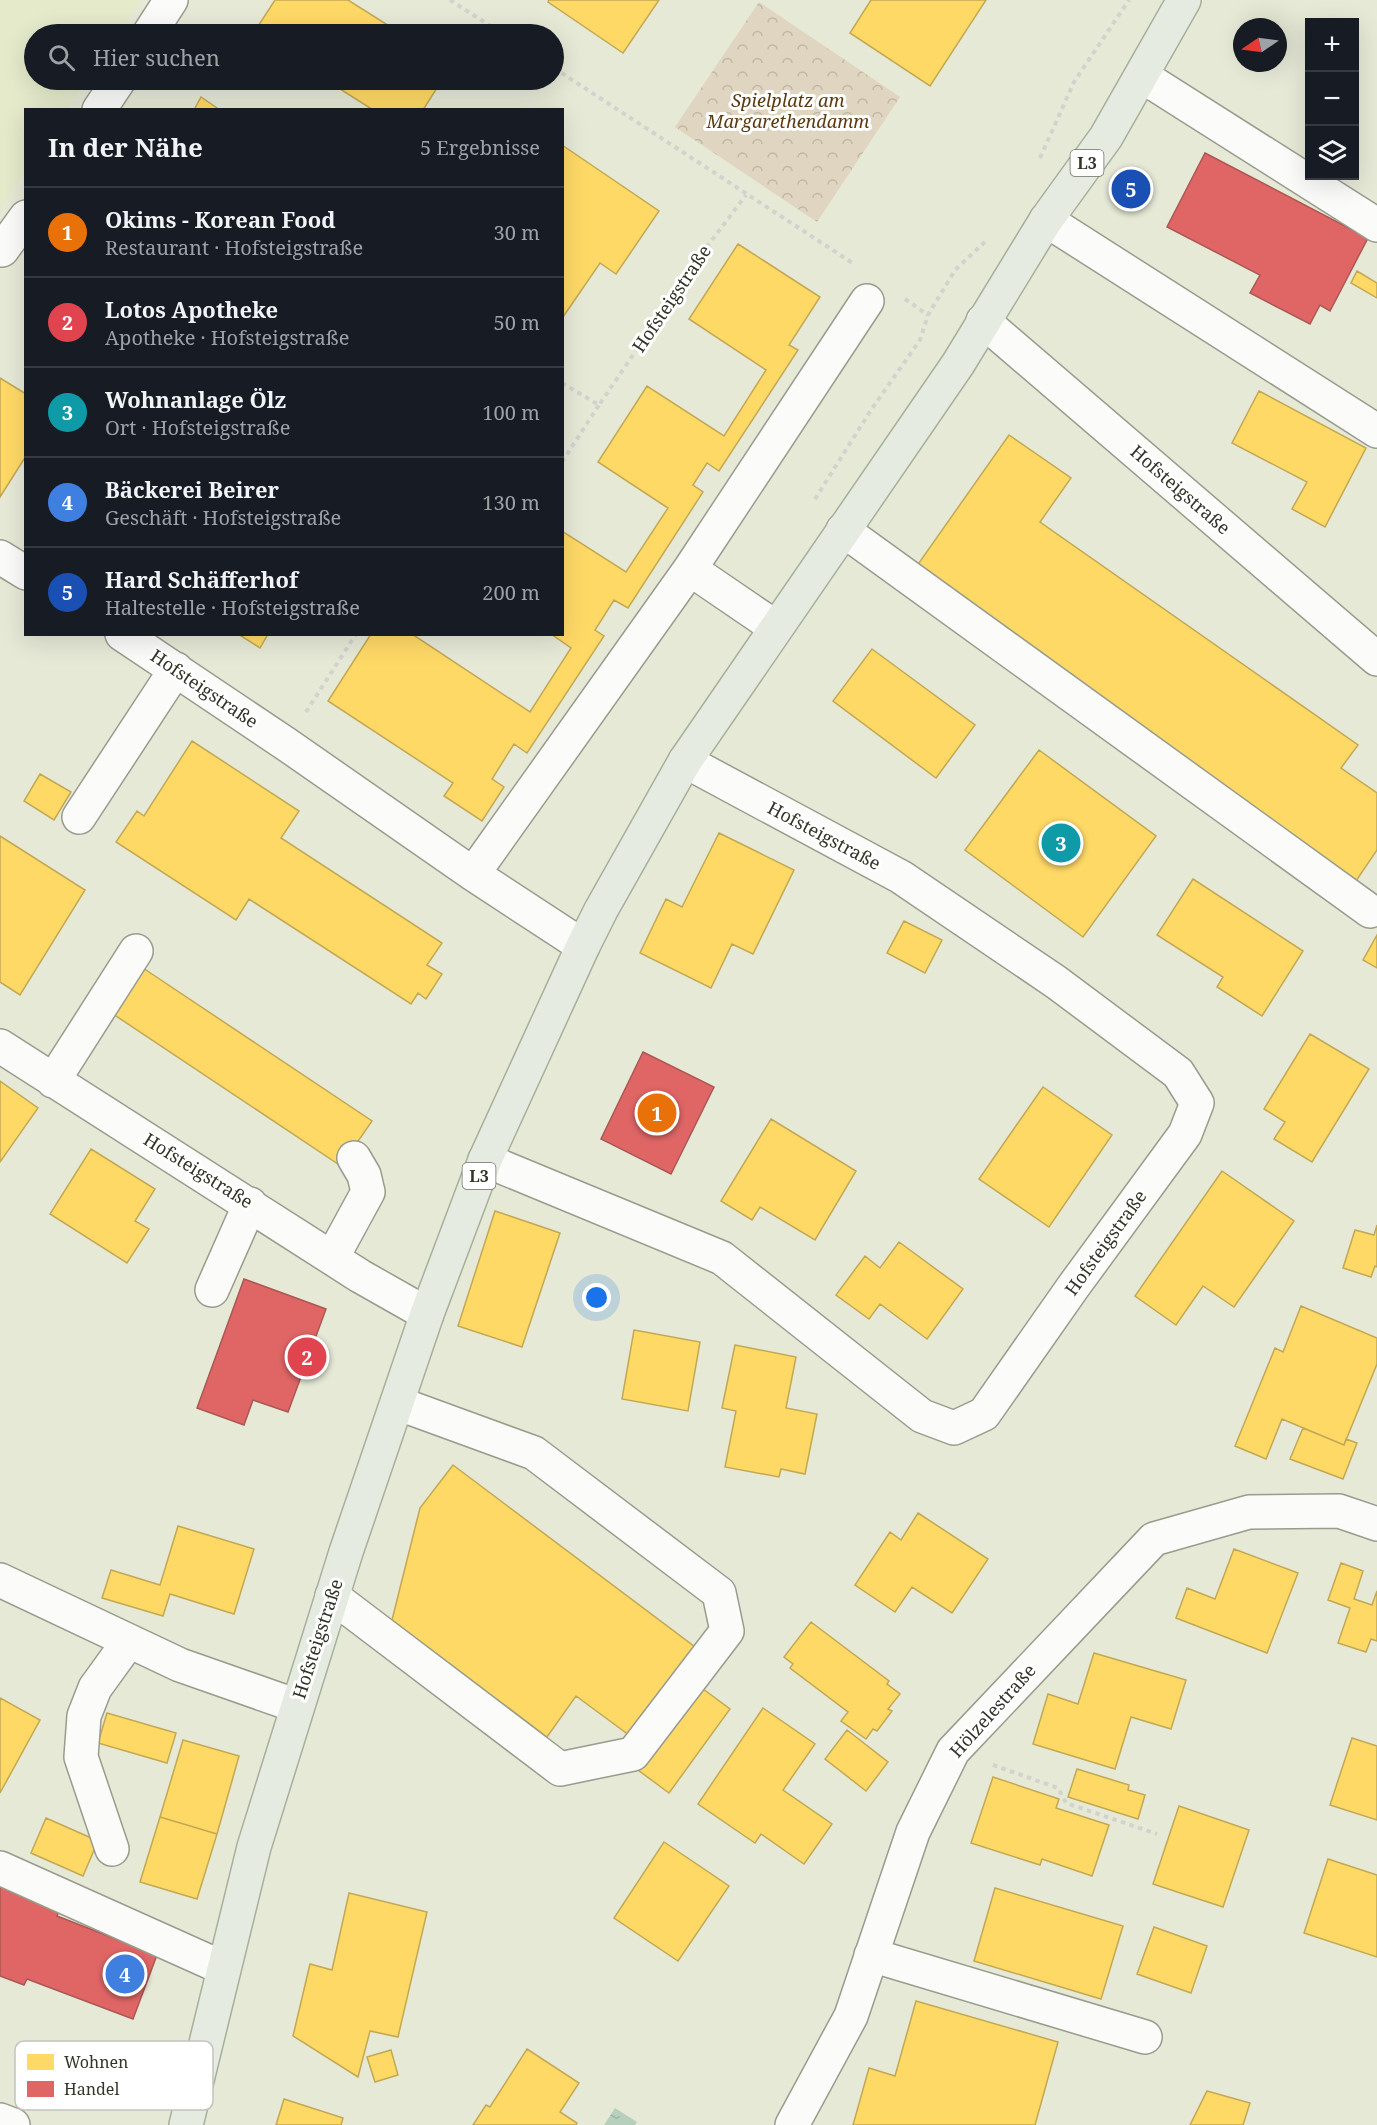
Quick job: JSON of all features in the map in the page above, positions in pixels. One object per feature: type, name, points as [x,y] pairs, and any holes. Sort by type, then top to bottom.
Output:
[{"type":"main road","name":"Hofsteigstraße","points":[[206,2041],[254,1847],[332,1596],[427,1314],[485,1160],[583,946],[685,761],[958,363],[1046,220],[1106,137],[1184,0]]},
{"type":"main road","name":"Hofsteigstraße","points":[[186,2125],[190,2110]]},
{"type":"street","points":[[155,24],[171,0]]},
{"type":"street","points":[[1142,76],[1377,225]]},
{"type":"street","points":[[100,108],[112,90]]},
{"type":"street","points":[[2,250],[24,220]]},
{"type":"street","points":[[1046,220],[1377,431]]},
{"type":"street","points":[[473,874],[690,569],[867,301]]},
{"type":"street","name":"Hofsteigstraße","points":[[983,321],[1377,659]]},
{"type":"street","points":[[843,530],[1370,911]]},
{"type":"street","points":[[0,557],[24,572]]},
{"type":"street","points":[[690,569],[775,627]]},
{"type":"street","name":"Hofsteigstraße","points":[[125,636],[473,874],[583,946]]},
{"type":"street","points":[[78,817],[176,669]]},
{"type":"street","name":"Hofsteigstraße","points":[[485,1160],[722,1258],[922,1416],[954,1428],[984,1414],[1185,1134],[1197,1103],[1178,1073],[1141,1045],[1056,982],[901,877],[685,761]]},
{"type":"street","points":[[53,1081],[136,951]]},
{"type":"street","name":"Hofsteigstraße","points":[[0,1046],[332,1258],[427,1314]]},
{"type":"street","points":[[332,1258],[368,1192],[364,1175],[354,1158]]},
{"type":"street","points":[[212,1290],[250,1204]]},
{"type":"street","points":[[332,1596],[560,1768],[633,1754],[728,1631],[719,1593],[534,1453],[397,1403]]},
{"type":"street","name":"Hölzelestraße","points":[[792,2125],[851,2016],[913,1832],[953,1751],[1154,1539],[1249,1512],[1339,1511],[1377,1524]]},
{"type":"street","points":[[0,1581],[180,1665],[297,1706]]},
{"type":"street","points":[[112,1849],[81,1757],[84,1716],[95,1688],[129,1641]]},
{"type":"street","points":[[0,1868],[223,1968]]},
{"type":"street","points":[[871,1955],[1145,2037]]},
{"type":"street","points":[[0,2120],[13,2125]]},
{"type":"path","points":[[450,0],[487,24]]},
{"type":"path","points":[[1040,159],[1074,81],[1129,0]]},
{"type":"path","points":[[564,75],[861,269]]},
{"type":"path","name":"Hofsteigstraße","points":[[564,459],[703,252],[746,195]]},
{"type":"path","points":[[814,500],[920,340],[928,315],[956,270],[987,239]]},
{"type":"path","points":[[899,295],[928,315]]},
{"type":"path","points":[[564,384],[599,405]]},
{"type":"path","points":[[286,744],[355,636]]},
{"type":"path","points":[[953,1751],[1058,1788],[1066,1803],[1157,1834]]},
{"type":"shaded area","points":[[0,0],[141,0],[124,24],[24,24],[24,90],[80,90],[68,108],[24,108],[24,173],[0,209]]},
{"type":"green space","name":"Spielplatz am Margarethendamm","points":[[759,2],[900,97],[817,222],[675,127]]},
{"type":"water","points":[[615,2108],[637,2122],[635,2125],[604,2125]]},
{"type":"building: Wohnen","points":[[275,0],[348,0],[386,24],[259,24]]},
{"type":"building: Wohnen","points":[[549,0],[659,0],[623,53],[548,2]]},
{"type":"building: Wohnen","points":[[871,0],[986,0],[930,86],[850,33]]},
{"type":"building: Wohnen","points":[[342,90],[436,90],[424,108],[370,108]]},
{"type":"building: Wohnen","points":[[201,97],[217,108],[195,108]]},
{"type":"building: Wohnen","points":[[564,146],[659,211],[616,274],[600,263],[564,316]]},
{"type":"building: Wohnen","points":[[738,244],[820,297],[789,345],[798,350],[719,471],[707,463],[693,485],[703,492],[628,608],[614,600],[595,630],[604,636],[527,753],[514,744],[492,779],[504,787],[482,821],[444,796],[453,783],[328,701],[370,636],[415,636],[530,712],[571,648],[554,636],[564,636],[564,532],[626,572],[668,508],[598,462],[647,386],[724,436],[766,370],[689,319]]},
{"type":"building: Wohnen","points":[[1357,271],[1377,283],[1377,298],[1351,283]]},
{"type":"building: Wohnen","points":[[0,378],[24,393],[24,459],[0,497]]},
{"type":"building: Wohnen","points":[[1259,391],[1366,448],[1325,527],[1292,509],[1307,482],[1232,443]]},
{"type":"building: Wohnen","points":[[1009,435],[1071,478],[1040,522],[1358,745],[1341,768],[1377,793],[1377,850],[1356,881],[914,570]]},
{"type":"building: Wohnen","points":[[241,636],[267,636],[260,648]]},
{"type":"building: Wohnen","points":[[872,649],[975,725],[936,778],[833,701]]},
{"type":"building: Wohnen","points":[[192,741],[299,811],[281,838],[442,943],[427,965],[442,974],[426,999],[418,993],[411,1004],[249,899],[236,920],[116,842],[137,811],[144,816]]},
{"type":"building: Wohnen","points":[[1039,750],[1156,836],[1083,937],[965,850]]},
{"type":"building: Wohnen","points":[[40,774],[71,792],[54,820],[24,801]]},
{"type":"building: Wohnen","points":[[719,833],[794,870],[753,954],[732,944],[711,988],[640,953],[666,899],[682,907]]},
{"type":"building: Wohnen","points":[[0,836],[85,890],[20,995],[0,982]]},
{"type":"building: Wohnen","points":[[1193,879],[1303,951],[1262,1016],[1217,987],[1223,977],[1157,935]]},
{"type":"building: Wohnen","points":[[904,921],[942,940],[925,973],[887,953]]},
{"type":"building: Wohnen","points":[[1377,935],[1377,968],[1363,960]]},
{"type":"building: Wohnen","points":[[140,966],[372,1121],[341,1166],[110,1012]]},
{"type":"building: Wohnen","points":[[1310,1034],[1369,1069],[1312,1162],[1274,1139],[1285,1122],[1264,1109]]},
{"type":"building: Wohnen","points":[[0,1081],[38,1108],[0,1162]]},
{"type":"building: Wohnen","points":[[1043,1087],[1112,1135],[1049,1227],[979,1179]]},
{"type":"building: Wohnen","points":[[771,1119],[856,1171],[815,1240],[760,1207],[752,1220],[721,1201]]},
{"type":"building: Wohnen","points":[[91,1149],[155,1189],[135,1221],[149,1229],[127,1263],[50,1214]]},
{"type":"building: Wohnen","points":[[1222,1171],[1294,1221],[1234,1307],[1203,1286],[1176,1325],[1135,1296]]},
{"type":"building: Wohnen","points":[[495,1211],[560,1233],[522,1347],[458,1326]]},
{"type":"building: Wohnen","points":[[1377,1225],[1377,1267],[1375,1266],[1371,1277],[1343,1268],[1355,1230],[1374,1235]]},
{"type":"building: Wohnen","points":[[899,1242],[963,1289],[927,1339],[880,1304],[869,1319],[836,1295],[865,1256],[880,1268]]},
{"type":"building: Wohnen","points":[[1301,1306],[1377,1338],[1377,1364],[1344,1445],[1282,1419],[1266,1459],[1235,1446],[1275,1348],[1283,1352]]},
{"type":"building: Wohnen","points":[[634,1330],[700,1342],[688,1411],[622,1399]]},
{"type":"building: Wohnen","points":[[735,1345],[796,1357],[786,1408],[817,1414],[805,1474],[781,1469],[779,1477],[725,1467],[736,1411],[722,1408]]},
{"type":"building: Wohnen","points":[[1303,1428],[1344,1445],[1346,1439],[1357,1443],[1343,1479],[1290,1459]]},
{"type":"building: Wohnen","points":[[453,1465],[699,1650],[633,1738],[576,1696],[547,1737],[392,1620],[420,1508]]},
{"type":"building: Wohnen","points":[[918,1513],[988,1559],[952,1613],[912,1587],[895,1612],[855,1585],[890,1532],[901,1540]]},
{"type":"building: Wohnen","points":[[178,1526],[254,1549],[234,1614],[170,1594],[163,1616],[102,1598],[111,1570],[160,1585]]},
{"type":"building: Wohnen","points":[[1234,1549],[1298,1573],[1267,1653],[1176,1618],[1187,1588],[1215,1599]]},
{"type":"building: Wohnen","points":[[1341,1563],[1363,1571],[1354,1599],[1372,1605],[1377,1591],[1377,1641],[1371,1639],[1366,1652],[1338,1643],[1350,1608],[1328,1600]]},
{"type":"building: Wohnen","points":[[811,1622],[889,1681],[887,1684],[900,1694],[888,1709],[892,1711],[877,1731],[873,1729],[866,1739],[841,1721],[848,1712],[790,1668],[793,1664],[784,1657]]},
{"type":"building: Wohnen","points":[[1094,1653],[1186,1680],[1171,1729],[1131,1717],[1115,1769],[1033,1744],[1048,1694],[1078,1704]]},
{"type":"building: Wohnen","points":[[699,1686],[730,1709],[669,1793],[638,1770]]},
{"type":"building: Wohnen","points":[[0,1698],[40,1720],[0,1793]]},
{"type":"building: Wohnen","points":[[763,1708],[815,1744],[783,1790],[832,1824],[804,1864],[761,1834],[755,1843],[698,1804]]},
{"type":"building: Wohnen","points":[[107,1713],[176,1733],[167,1763],[98,1743]]},
{"type":"building: Wohnen","points":[[847,1730],[888,1762],[866,1791],[825,1759]]},
{"type":"building: Wohnen","points":[[1352,1738],[1377,1746],[1377,1820],[1330,1805]]},
{"type":"building: Wohnen","points":[[183,1740],[239,1756],[217,1834],[160,1817]]},
{"type":"building: Wohnen","points":[[1077,1769],[1129,1785],[1128,1790],[1145,1795],[1138,1819],[1068,1797]]},
{"type":"building: Wohnen","points":[[993,1777],[1059,1799],[1056,1808],[1109,1825],[1092,1876],[1042,1859],[1040,1865],[971,1843]]},
{"type":"building: Wohnen","points":[[1179,1806],[1249,1830],[1223,1907],[1153,1884]]},
{"type":"building: Wohnen","points":[[160,1817],[217,1834],[197,1899],[140,1882]]},
{"type":"building: Wohnen","points":[[46,1818],[98,1841],[83,1876],[31,1853]]},
{"type":"building: Wohnen","points":[[664,1842],[729,1886],[678,1961],[614,1918]]},
{"type":"building: Wohnen","points":[[1328,1859],[1377,1875],[1377,1957],[1304,1933]]},
{"type":"building: Wohnen","points":[[995,1888],[1123,1926],[1101,1999],[974,1961]]},
{"type":"building: Wohnen","points":[[349,1893],[427,1912],[398,2037],[370,2031],[358,2077],[293,2036],[310,1964],[332,1970]]},
{"type":"building: Wohnen","points":[[1154,1927],[1207,1946],[1191,1993],[1137,1974]]},
{"type":"building: Wohnen","points":[[916,2001],[1058,2042],[1035,2125],[853,2125],[869,2068],[895,2076]]},
{"type":"building: Wohnen","points":[[527,2049],[579,2083],[560,2112],[577,2123],[576,2125],[473,2125],[486,2105],[490,2107]]},
{"type":"building: Wohnen","points":[[391,2050],[398,2075],[375,2082],[367,2057]]},
{"type":"building: Wohnen","points":[[1207,2091],[1250,2103],[1243,2125],[1190,2125]]},
{"type":"building: Wohnen","points":[[284,2099],[343,2118],[341,2125],[276,2125]]},
{"type":"building: Handel","points":[[1205,153],[1368,238],[1330,311],[1320,305],[1310,324],[1250,293],[1260,275],[1167,227]]},
{"type":"building: Handel","points":[[643,1052],[714,1087],[671,1174],[601,1139]]},
{"type":"building: Handel","points":[[244,1279],[326,1309],[288,1412],[253,1400],[244,1425],[197,1408]]},
{"type":"building: Handel","points":[[0,1874],[64,1899],[57,1916],[157,1955],[133,2019],[27,1979],[24,1985],[0,1976]]},
{"type":"place","name":"Hard Schäfferhof","points":[[1131,189]]},
{"type":"place","name":"Wohnanlage Ölz","points":[[1061,843]]},
{"type":"place","name":"Okims - Korean Food","points":[[657,1113]]},
{"type":"place","name":"Lotos Apotheke","points":[[307,1357]]},
{"type":"place","name":"Bäckerei Beirer","points":[[125,1974]]}]
